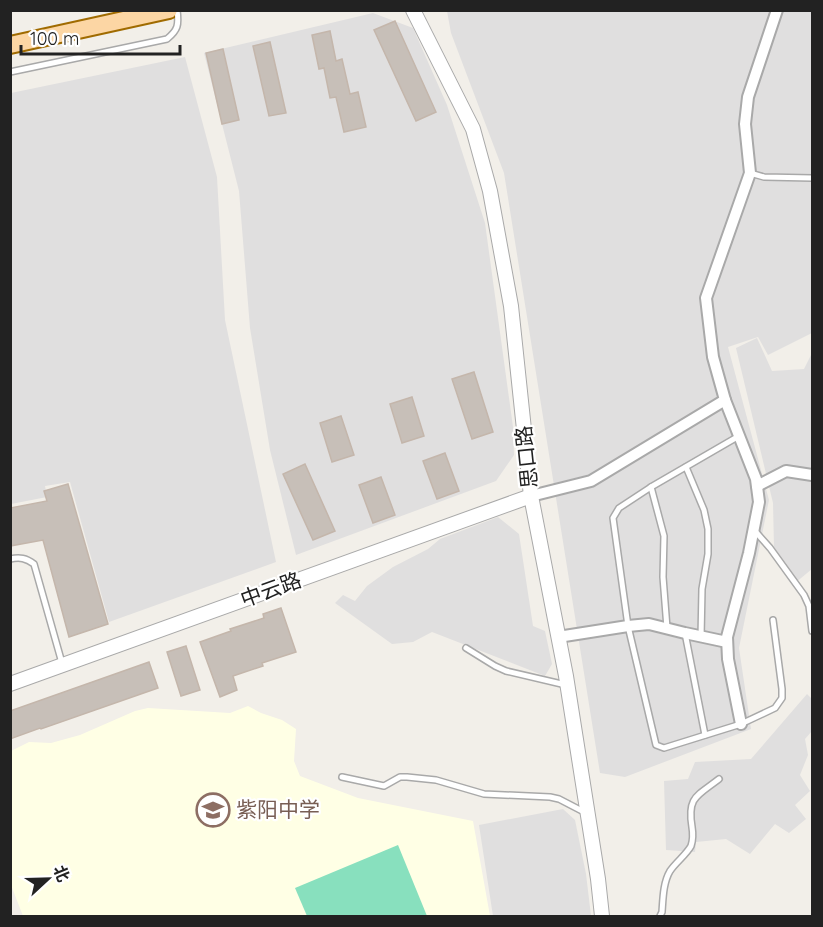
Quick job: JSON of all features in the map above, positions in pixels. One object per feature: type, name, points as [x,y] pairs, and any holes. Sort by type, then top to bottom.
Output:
[{"type":"main road","points":[[10,45],[169,10]]},
{"type":"street","name":"思口路","points":[[413,10],[473,129],[490,191],[511,306],[531,496],[567,686],[602,916]]},
{"type":"street","points":[[741,724],[728,659],[727,637],[749,553],[759,502],[756,480],[725,400],[713,357],[706,298],[750,173],[745,124],[748,97],[777,10]]},
{"type":"street","points":[[531,496],[591,481],[725,400]]},
{"type":"street","points":[[757,486],[786,471],[813,475]]},
{"type":"street","name":"中云路","points":[[10,684],[531,496]]},
{"type":"street","points":[[558,637],[650,624],[727,642]]},
{"type":"lane","points":[[10,72],[166,39],[175,33],[178,22],[177,10]]},
{"type":"lane","points":[[750,173],[764,177],[813,178]]},
{"type":"lane","points":[[739,436],[651,487],[619,508],[613,518],[628,626],[656,745],[664,748],[741,724],[775,708],[782,699],[782,689],[773,620]]},
{"type":"lane","points":[[686,467],[704,510],[708,529],[708,554],[702,589],[701,637]]},
{"type":"lane","points":[[651,487],[664,536],[663,577],[667,628]]},
{"type":"lane","points":[[754,530],[804,595],[809,606],[813,631]]},
{"type":"lane","points":[[10,559],[21,558],[34,564],[62,665]]},
{"type":"lane","points":[[685,633],[705,735]]},
{"type":"lane","points":[[466,648],[506,671],[567,686]]},
{"type":"lane","points":[[342,777],[384,786],[400,777],[436,780],[484,794],[550,797],[588,813]]},
{"type":"lane","points":[[660,916],[669,873],[691,845],[693,833],[691,804],[698,795],[718,779]]},
{"type":"shaded area","points":[[447,11],[812,11],[812,333],[768,355],[758,337],[728,347],[769,500],[739,648],[751,729],[625,777],[600,773],[504,173],[451,33]]},
{"type":"shaded area","points":[[373,13],[413,28],[447,105],[485,223],[513,427],[514,455],[496,481],[296,555],[270,450],[250,328],[239,191],[204,53]]},
{"type":"shaded area","points":[[185,57],[217,177],[225,320],[276,562],[109,622],[70,482],[45,486],[47,497],[11,504],[11,93]]},
{"type":"shaded area","points":[[757,338],[772,371],[804,369],[812,353],[812,569],[795,583],[774,547],[773,503],[736,348]]},
{"type":"shaded area","points":[[498,517],[519,534],[533,626],[545,631],[552,664],[545,676],[432,632],[413,642],[392,644],[335,603],[343,595],[355,601],[367,586],[393,567],[428,549],[440,539]]},
{"type":"shaded area","points":[[807,694],[812,699],[812,731],[805,739],[808,755],[800,775],[810,791],[795,805],[806,819],[789,833],[775,824],[750,854],[726,839],[696,842],[695,852],[666,850],[664,781],[688,779],[695,762],[751,759]]},
{"type":"shaded area","name":"紫阳中学","points":[[248,706],[282,720],[296,729],[294,761],[300,776],[358,798],[473,821],[490,916],[23,916],[11,885],[11,751],[29,742],[51,743],[80,735],[135,711],[148,708],[230,713]]},
{"type":"shaded area","points":[[563,809],[575,820],[586,874],[591,916],[493,916],[479,825]]},
{"type":"green space","points":[[398,845],[427,916],[307,916],[295,888]]},
{"type":"building","points":[[395,21],[436,112],[416,121],[374,30]]},
{"type":"building","points":[[330,31],[336,61],[342,59],[350,94],[358,92],[366,127],[344,132],[336,97],[330,98],[324,68],[319,69],[312,35]]},
{"type":"building","points":[[270,42],[286,113],[269,116],[253,46]]},
{"type":"building","points":[[223,49],[239,120],[222,124],[206,53]]},
{"type":"building","points":[[474,372],[493,432],[472,439],[452,379]]},
{"type":"building","points":[[412,397],[424,436],[402,443],[390,404]]},
{"type":"building","points":[[341,416],[354,455],[332,462],[320,423]]},
{"type":"building","points":[[445,453],[459,491],[437,499],[423,461]]},
{"type":"building","points":[[305,464],[335,531],[313,540],[283,474]]},
{"type":"building","points":[[381,477],[395,515],[373,523],[359,485]]},
{"type":"building","points":[[68,484],[108,624],[69,637],[43,540],[10,546],[10,508],[47,501],[44,491]]},
{"type":"building","points":[[281,608],[296,652],[262,663],[263,666],[233,676],[237,690],[220,697],[200,642],[264,618],[263,614]]},
{"type":"building","points":[[186,646],[200,690],[181,696],[167,652]]},
{"type":"building","points":[[149,662],[158,688],[10,739],[10,711]]},
{"type":"place","name":"紫阳中学","points":[[213,810]]}]
